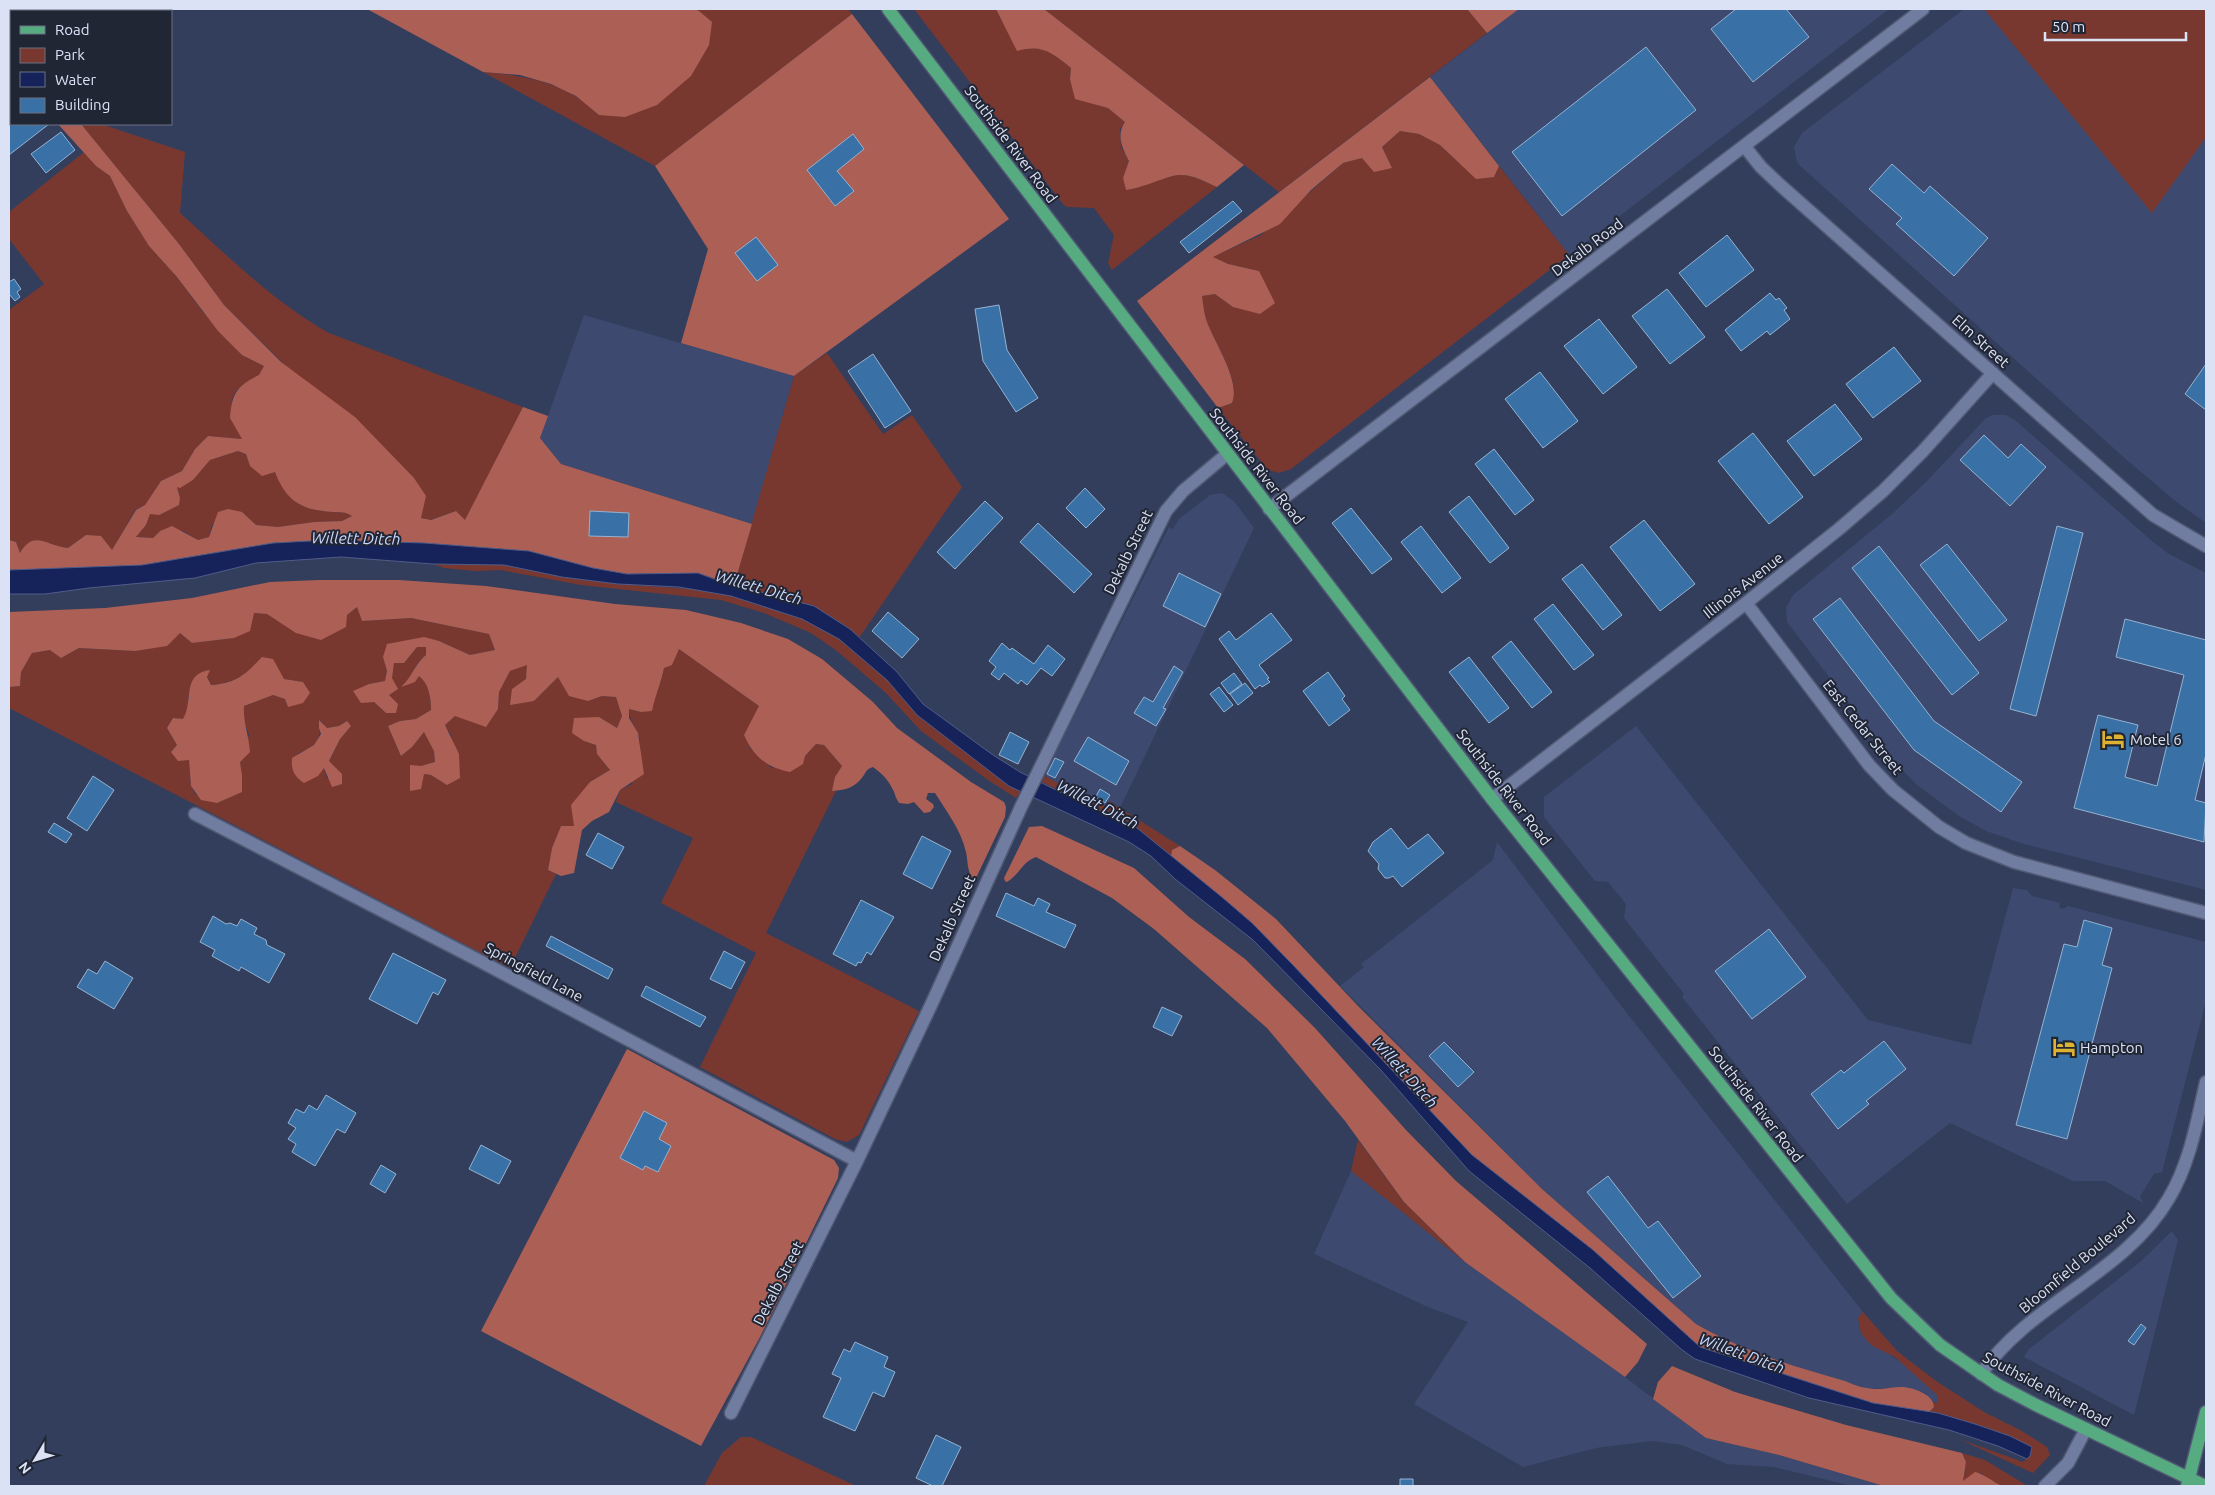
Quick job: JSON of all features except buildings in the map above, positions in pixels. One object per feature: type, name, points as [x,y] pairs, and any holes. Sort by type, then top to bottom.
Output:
[{"type":"main road","name":"Southside River Road","points":[[888,9],[1492,799],[1877,1282],[1903,1311],[1940,1345],[1981,1374],[2023,1399],[2086,1429],[2188,1482],[2205,1486]]},
{"type":"main road","points":[[2188,1482],[2206,1412]]},
{"type":"street","name":"Dekalb Road","points":[[1269,509],[1745,147],[1923,9]]},
{"type":"street","name":"Elm Street","points":[[1745,147],[1769,176],[2153,514],[2206,546]]},
{"type":"street","name":"Illinois Avenue","points":[[1492,799],[1839,529],[1883,491],[1993,373]]},
{"type":"street","name":"Dekalb Street","points":[[731,1413],[857,1161],[932,1004],[1023,802],[1166,511],[1183,491],[1227,454]]},
{"type":"street","name":"East Cedar Street","points":[[1746,603],[1869,765],[1893,790],[1939,826],[1966,843],[2014,862],[2206,912]]},
{"type":"street","name":"Springfield Lane","points":[[195,814],[478,960],[857,1161]]},
{"type":"street","name":"Bloomfield Boulevard","points":[[1981,1374],[2000,1348],[2132,1242],[2159,1213],[2181,1174],[2206,1082]]},
{"type":"street","points":[[2046,1486],[2068,1463],[2086,1429]]},
{"type":"shaded area","points":[[367,9],[694,9],[712,22],[709,45],[691,76],[657,105],[625,117],[599,115],[576,96],[551,84],[520,75],[483,72]]},
{"type":"shaded area","points":[[996,9],[1044,9],[1244,165],[1217,187],[1194,177],[1179,175],[1126,190],[1123,178],[1129,161],[1120,137],[1125,122],[1108,108],[1075,99],[1070,79],[1071,68],[1052,54],[1041,49],[1017,51]]},
{"type":"shaded area","points":[[1467,9],[1519,9],[1487,33]]},
{"type":"shaded area","points":[[1519,9],[1889,9],[1569,255],[1430,77]]},
{"type":"shaded area","points":[[1964,9],[1984,9],[2152,212],[2206,137],[2206,523],[2179,504],[2129,462],[1797,163],[1794,147],[1802,133]]},
{"type":"shaded area","points":[[852,14],[1009,219],[794,376],[681,343],[708,249],[655,166]]},
{"type":"shaded area","points":[[1430,77],[1499,166],[1494,177],[1476,179],[1440,145],[1419,134],[1400,131],[1382,147],[1392,168],[1374,172],[1362,158],[1343,163],[1311,190],[1280,224],[1213,257],[1228,264],[1259,271],[1275,303],[1260,314],[1233,307],[1215,294],[1202,296],[1206,319],[1233,384],[1234,394],[1232,403],[1218,408],[1137,301]]},
{"type":"shaded area","points":[[59,125],[82,125],[179,244],[224,305],[281,362],[355,417],[414,478],[426,496],[421,518],[431,520],[456,511],[465,520],[523,407],[548,416],[540,438],[561,464],[752,524],[734,585],[698,573],[627,574],[593,568],[529,551],[424,543],[329,540],[273,543],[142,565],[9,570],[9,540],[16,542],[20,553],[25,546],[36,540],[68,548],[86,535],[101,536],[112,550],[136,510],[145,505],[161,481],[182,471],[195,449],[208,436],[242,439],[230,418],[232,402],[237,391],[245,383],[259,375],[264,366],[242,355],[218,331],[177,277],[149,246],[127,211],[110,176],[96,166]],"holes":[[[238,451],[246,454],[250,466],[262,476],[275,472],[284,490],[303,506],[322,511],[345,513],[352,516],[342,521],[314,522],[278,527],[256,525],[242,512],[228,509],[218,512],[209,537],[198,540],[172,526],[160,531],[153,538],[136,537],[146,525],[150,514],[159,515],[179,505],[180,498],[177,487],[180,488],[193,480],[210,460]]]},
{"type":"shaded area","points":[[584,315],[794,376],[752,524],[561,464],[540,438]]},
{"type":"shaded area","points":[[1992,415],[2006,415],[2015,420],[2153,542],[2169,554],[2206,573],[2206,890],[2024,844],[1986,831],[1959,816],[1917,785],[1892,759],[1787,622],[1786,608],[1793,595],[1892,514],[1927,481],[1985,419]]},
{"type":"shaded area","points":[[1222,493],[1234,501],[1254,528],[1120,808],[1109,801],[1105,807],[1044,776],[1169,527],[1173,529],[1179,519],[1210,495]]},
{"type":"shaded area","points":[[399,580],[486,586],[615,604],[686,610],[741,623],[788,639],[822,659],[873,702],[897,728],[971,782],[1004,802],[1006,807],[1005,817],[977,876],[973,878],[969,870],[961,836],[935,793],[928,793],[926,799],[934,807],[930,812],[924,813],[914,802],[908,804],[899,803],[888,782],[873,767],[867,770],[854,785],[847,789],[832,791],[835,777],[842,766],[824,745],[816,744],[805,756],[803,764],[790,772],[768,764],[752,749],[744,735],[759,706],[679,649],[672,665],[664,668],[652,711],[641,712],[629,709],[629,718],[638,733],[644,774],[620,790],[609,812],[592,821],[582,830],[574,873],[561,876],[548,870],[552,848],[561,826],[574,826],[571,805],[590,782],[610,770],[597,754],[596,745],[584,741],[572,733],[574,718],[599,717],[617,728],[622,716],[616,697],[602,696],[588,701],[569,696],[558,677],[534,701],[510,705],[512,689],[526,679],[527,665],[510,671],[499,692],[498,709],[486,727],[455,716],[445,725],[459,754],[460,778],[447,785],[431,775],[424,774],[421,789],[410,791],[410,765],[421,766],[435,762],[434,751],[424,732],[412,747],[401,756],[388,726],[400,721],[416,719],[431,710],[429,691],[419,676],[415,682],[401,687],[426,655],[426,647],[417,647],[404,663],[394,663],[392,678],[398,689],[389,695],[398,704],[396,713],[386,713],[374,702],[361,703],[353,691],[369,684],[385,681],[387,671],[383,657],[387,644],[424,637],[439,641],[470,655],[495,650],[489,634],[411,618],[362,621],[357,607],[347,615],[346,627],[321,640],[296,633],[267,614],[254,613],[250,631],[234,638],[192,643],[180,633],[167,646],[135,651],[79,648],[61,658],[50,650],[32,653],[21,672],[20,686],[9,687],[9,612],[105,608],[192,598],[270,582]]},
{"type":"shaded area","points":[[262,657],[273,659],[284,679],[303,682],[310,693],[303,703],[288,707],[285,699],[273,695],[244,706],[244,718],[250,752],[240,762],[242,792],[217,803],[201,800],[191,786],[189,760],[178,761],[171,752],[177,745],[167,728],[173,718],[183,719],[190,689],[195,677],[210,670],[207,677],[211,685],[227,682],[245,674]]},
{"type":"shaded area","points":[[319,720],[327,728],[339,726],[347,721],[351,726],[340,739],[329,761],[342,774],[342,784],[332,787],[324,768],[318,776],[304,783],[298,778],[292,766],[292,758],[314,745],[321,734]]},
{"type":"shaded area","points":[[1636,726],[1868,1020],[1971,1045],[2013,888],[2027,890],[2032,896],[2060,903],[2059,907],[2063,909],[2068,906],[2206,942],[2206,1001],[2162,1172],[2154,1174],[2140,1196],[2143,1203],[2105,1181],[2073,1181],[1950,1123],[1847,1204],[1682,997],[1684,994],[1624,918],[1626,904],[1608,882],[1595,881],[1544,817],[1544,797]]},
{"type":"shaded area","points":[[1042,826],[1134,868],[1189,917],[1245,959],[1315,1028],[1406,1130],[1456,1181],[1647,1344],[1638,1362],[1625,1377],[1465,1262],[1404,1202],[1345,1121],[1267,1028],[1154,929],[1112,898],[1036,857],[1027,862],[1011,879],[1007,882],[1005,881],[1004,878],[1029,827]]},
{"type":"shaded area","points":[[1497,842],[1619,1003],[1863,1312],[1858,1319],[1861,1333],[1871,1345],[1882,1349],[1909,1368],[1937,1395],[1937,1403],[1933,1402],[1925,1393],[1902,1387],[1867,1389],[1773,1360],[1722,1339],[1696,1324],[1542,1189],[1340,986],[1364,967],[1361,964],[1493,860]]},
{"type":"shaded area","points":[[1180,846],[1215,870],[1276,919],[1358,1006],[1542,1189],[1696,1324],[1730,1342],[1765,1356],[1860,1386],[1871,1389],[1911,1388],[1922,1392],[1930,1398],[1934,1407],[1929,1412],[1873,1403],[1700,1347],[1593,1250],[1472,1155],[1252,923],[1171,856],[1172,850]]},
{"type":"shaded area","points":[[627,1049],[834,1160],[839,1168],[838,1178],[760,1337],[701,1446],[481,1331]]},
{"type":"shaded area","points":[[1351,1171],[1465,1262],[1610,1366],[1706,1438],[1779,1455],[1884,1486],[1852,1486],[1774,1467],[1727,1464],[1682,1445],[1652,1441],[1596,1448],[1523,1467],[1414,1404],[1468,1322],[1428,1307],[1314,1254]]},
{"type":"shaded area","points":[[2172,1231],[2178,1240],[2134,1415],[2024,1357],[2029,1349],[2140,1262]]},
{"type":"shaded area","points":[[1672,1366],[1735,1392],[1846,1425],[1962,1453],[1966,1462],[1963,1481],[1975,1472],[2002,1486],[1884,1486],[1779,1455],[1706,1438],[1653,1399],[1658,1382]]},
{"type":"green space","points":[[694,9],[848,9],[852,14],[655,166],[483,72],[519,76],[564,90],[588,105],[599,115],[699,11]]},
{"type":"green space","points":[[914,9],[996,9],[1003,23],[1029,48],[1047,49],[1071,68],[1070,79],[1095,104],[1108,108],[1125,122],[1120,129],[1121,147],[1129,161],[1123,178],[1126,190],[1179,175],[1194,177],[1217,187],[1112,270],[1108,263],[1114,235],[1094,208],[1067,207],[1063,204]]},
{"type":"green space","points":[[1044,9],[1467,9],[1487,33],[1279,192]]},
{"type":"green space","points":[[1984,9],[2206,9],[2206,137],[2152,213]]},
{"type":"green space","points":[[82,125],[104,125],[185,152],[180,213],[251,277],[308,321],[329,333],[523,407],[465,521],[456,511],[430,520],[421,518],[281,361],[224,305],[179,244]]},
{"type":"green space","points":[[1400,131],[1419,134],[1440,145],[1459,163],[1494,177],[1499,166],[1569,255],[1291,469],[1279,473],[1268,470],[1218,408],[1232,403],[1233,383],[1230,372],[1206,319],[1201,296],[1215,294],[1233,307],[1259,271],[1228,264],[1212,257],[1261,235],[1343,163],[1362,158],[1392,168],[1382,147]]},
{"type":"green space","points":[[84,152],[96,166],[110,176],[127,211],[149,246],[177,277],[202,311],[242,355],[264,366],[259,376],[239,388],[234,395],[233,409],[242,439],[208,436],[195,449],[182,471],[161,481],[145,505],[135,510],[112,551],[86,535],[68,548],[53,546],[43,541],[20,553],[16,542],[9,540],[9,310],[44,284],[9,239],[9,212]]},
{"type":"green space","points":[[827,353],[883,434],[912,415],[962,487],[859,638],[850,629],[734,585],[794,376]]},
{"type":"green space","points":[[238,451],[246,454],[250,466],[275,471],[284,490],[296,502],[312,509],[345,513],[352,516],[342,521],[314,522],[278,527],[256,525],[242,512],[212,525],[209,537],[198,540],[183,531],[160,531],[153,538],[136,537],[146,525],[150,514],[180,498],[177,486],[193,480],[210,460]]},
{"type":"green space","points":[[433,564],[504,565],[562,577],[618,584],[704,590],[731,596],[802,619],[839,639],[887,680],[917,715],[1009,786],[1020,792],[1016,798],[921,731],[886,693],[837,651],[811,633],[764,613],[721,600],[581,585],[500,570],[475,571],[444,568]]},
{"type":"green space","points":[[357,607],[362,621],[411,618],[489,634],[495,650],[470,655],[439,641],[418,647],[426,647],[426,655],[415,667],[413,674],[415,682],[419,675],[425,682],[430,696],[431,710],[416,719],[400,721],[388,726],[401,756],[412,747],[425,731],[434,751],[435,762],[416,771],[410,790],[424,774],[431,775],[447,785],[452,737],[445,725],[455,716],[498,709],[499,692],[510,671],[528,664],[526,680],[512,689],[534,701],[558,677],[588,701],[602,696],[616,697],[622,716],[617,728],[599,717],[584,741],[596,745],[597,754],[610,770],[590,782],[574,826],[561,826],[552,848],[548,870],[556,874],[510,968],[9,708],[9,687],[20,686],[21,672],[32,653],[51,650],[61,658],[79,648],[135,651],[180,633],[192,643],[234,638],[253,613],[267,614],[279,621],[347,615]],"holes":[[[417,647],[404,663],[394,663],[386,713],[374,702],[369,684],[385,681],[387,671],[383,657]],[[262,658],[284,679],[303,682],[288,707],[285,699],[273,695],[244,706],[244,722],[249,735],[240,762],[242,775],[241,792],[217,803],[195,794],[191,786],[189,759],[171,752],[177,745],[167,728],[173,718],[183,719],[188,711],[188,696],[207,676],[211,685],[234,680],[245,674]],[[320,720],[326,728],[339,726],[346,721],[351,726],[340,739],[329,762],[336,768],[327,779],[324,767],[297,754],[310,748],[317,742],[320,733]]]},
{"type":"green space","points":[[679,649],[759,706],[750,748],[772,768],[805,756],[816,744],[824,745],[842,766],[835,777],[833,791],[836,791],[766,933],[919,1011],[859,1135],[847,1142],[835,1139],[700,1067],[756,953],[661,903],[693,838],[616,802],[620,790],[632,784],[640,753],[640,740],[629,709],[641,712],[660,684],[664,668]]},
{"type":"green space","points":[[1044,776],[1105,806],[1109,801],[1180,846],[1172,850],[1171,856],[1137,828],[1128,826],[1042,782]]},
{"type":"green space","points":[[1358,1140],[1404,1202],[1465,1262],[1351,1171]]},
{"type":"green space","points":[[1863,1312],[1897,1351],[1936,1381],[1984,1412],[2020,1430],[2047,1447],[2050,1455],[2033,1473],[1959,1439],[2023,1462],[2030,1456],[2010,1436],[1929,1412],[1934,1407],[1933,1402],[1937,1403],[1937,1395],[1895,1357],[1871,1345],[1861,1333],[1858,1318]]},
{"type":"green space","points":[[741,1437],[751,1437],[856,1486],[704,1486],[722,1453]]},
{"type":"green space","points":[[1962,1453],[1985,1460],[2026,1485],[2008,1487],[1996,1483],[1981,1473],[1963,1482],[1966,1462]]},
{"type":"water","points":[[329,540],[424,543],[529,551],[593,568],[627,574],[698,573],[722,582],[814,606],[850,629],[897,672],[923,704],[993,755],[1020,772],[1137,828],[1223,898],[1252,923],[1292,964],[1472,1155],[1593,1250],[1700,1347],[1873,1403],[1938,1413],[1975,1424],[2010,1436],[2032,1447],[2030,1456],[2027,1459],[1998,1446],[1949,1430],[1809,1398],[1695,1359],[1681,1349],[1590,1268],[1469,1171],[1380,1069],[1253,940],[1175,879],[1151,856],[1129,842],[1009,786],[917,715],[887,680],[839,639],[802,619],[731,596],[679,587],[618,584],[562,577],[504,565],[433,564],[341,557],[256,563],[195,578],[45,594],[9,594],[9,570],[142,565],[273,543]]},
{"type":"place","name":"Motel 6","points":[[2113,739]]},
{"type":"place","name":"Hampton","points":[[2064,1047]]},
{"type":"water label","name":"Willett Ditch","points":[[356,538]]},
{"type":"water label","name":"Willett Ditch","points":[[759,587]]},
{"type":"water label","name":"Willett Ditch","points":[[1098,804]]},
{"type":"water label","name":"Willett Ditch","points":[[1405,1072]]},
{"type":"water label","name":"Willett Ditch","points":[[1742,1353]]}]
